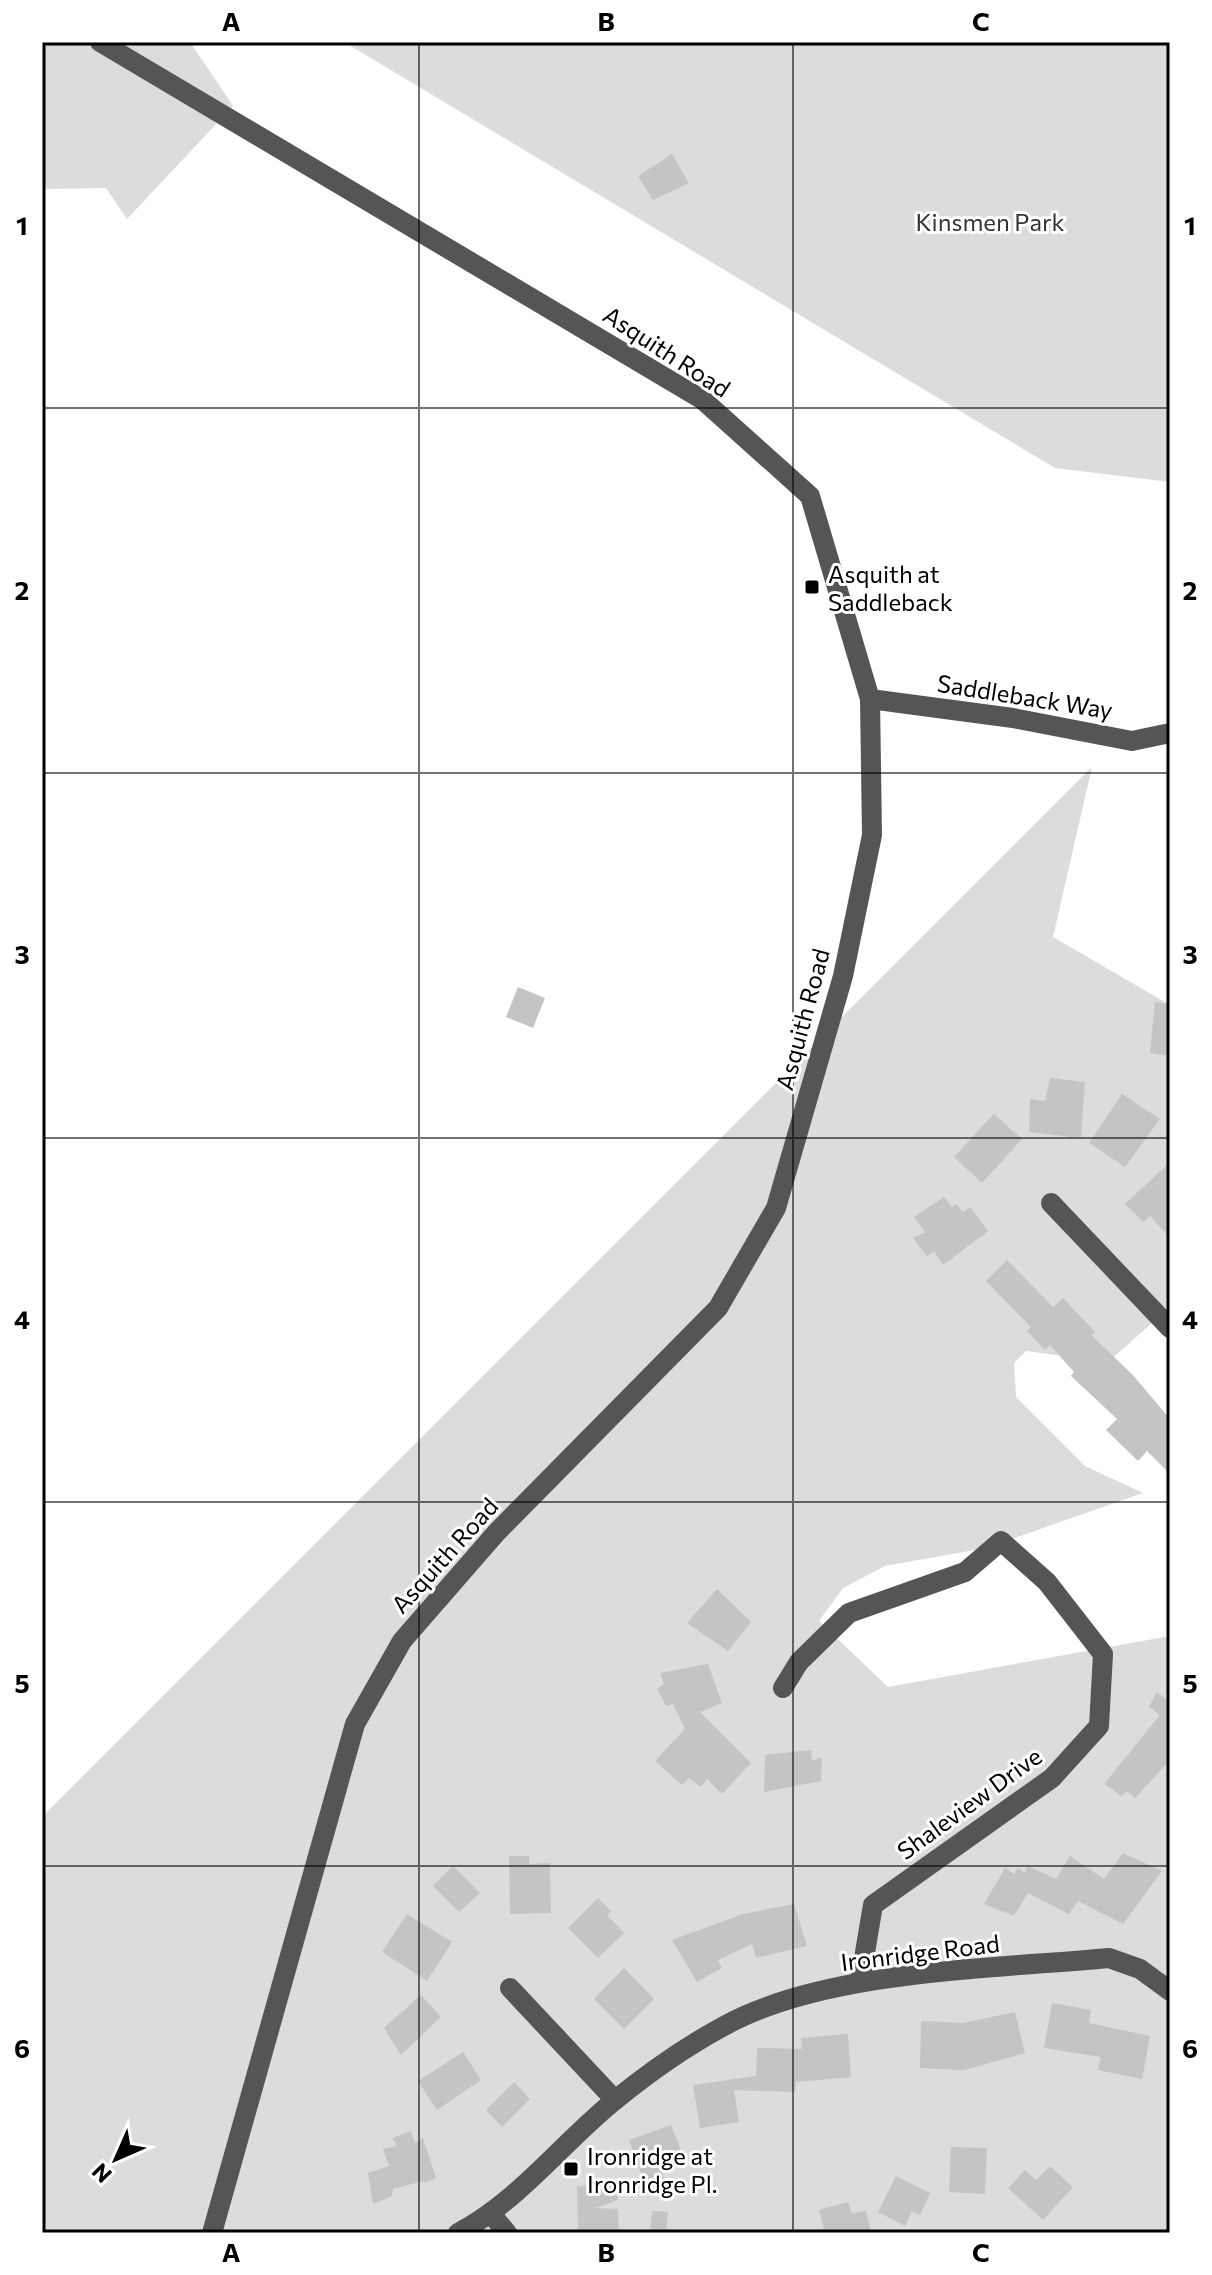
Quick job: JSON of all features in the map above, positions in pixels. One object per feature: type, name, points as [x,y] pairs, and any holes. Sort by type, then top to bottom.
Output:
[{"type":"street","name":"Asquith Road","points":[[100,42],[703,400],[810,496],[870,699],[872,835],[843,976],[776,1208],[718,1308],[496,1533],[412,1629],[355,1724],[212,2233]]},
{"type":"street","name":"Saddleback Way","points":[[870,699],[1013,718],[1132,741],[1170,733]]},
{"type":"street","points":[[1051,1203],[1170,1328]]},
{"type":"street","name":"Shaleview Drive","points":[[783,1688],[799,1662],[849,1613],[965,1572],[1001,1541],[1047,1582],[1103,1654],[1099,1726],[1052,1778],[873,1905],[860,1982]]},
{"type":"street","name":"Ironridge Road","points":[[458,2233],[492,2215],[615,2100],[725,2025],[798,1997],[860,1982],[1109,1958],[1140,1969],[1170,1991]]},
{"type":"street","points":[[510,1988],[615,2100]]},
{"type":"street","points":[[492,2215],[507,2233]]},
{"type":"green space","points":[[42,42],[190,42],[233,106],[127,219],[106,188],[42,189]]},
{"type":"green space","name":"Kinsmen Park","points":[[344,42],[1170,42],[1170,482],[1055,468]]},
{"type":"green space","points":[[1092,767],[1053,937],[1170,1005],[1170,1307],[1108,1362],[1026,1351],[1014,1363],[1016,1397],[1085,1466],[1143,1493],[986,1548],[885,1566],[843,1588],[819,1621],[888,1687],[1170,1636],[1170,2233],[42,2233],[42,1817]]},
{"type":"building","points":[[672,154],[689,183],[653,200],[638,176]]},
{"type":"building","points":[[518,987],[545,998],[533,1028],[506,1017]]},
{"type":"building","points":[[1155,1002],[1170,1004],[1170,1056],[1150,1053]]},
{"type":"building","points":[[1050,1078],[1085,1082],[1081,1138],[1029,1132],[1030,1099],[1045,1101]]},
{"type":"building","points":[[1122,1094],[1160,1119],[1125,1167],[1089,1143]]},
{"type":"building","points":[[994,1114],[1022,1139],[982,1183],[954,1157]]},
{"type":"building","points":[[1170,1162],[1170,1238],[1150,1216],[1143,1222],[1125,1204]]},
{"type":"building","points":[[944,1197],[952,1207],[956,1204],[963,1212],[970,1207],[988,1231],[943,1265],[934,1251],[927,1256],[913,1238],[925,1232],[914,1217]]},
{"type":"building","points":[[1007,1260],[1053,1307],[1063,1298],[1095,1332],[1091,1335],[1132,1374],[1170,1419],[1170,1474],[1147,1451],[1138,1461],[1106,1430],[1117,1419],[1071,1376],[1074,1372],[1050,1345],[1045,1350],[1027,1331],[1031,1327],[986,1281]]},
{"type":"building","points":[[717,1589],[751,1622],[728,1651],[687,1623]]},
{"type":"building","points":[[708,1664],[722,1703],[700,1712],[751,1763],[722,1794],[707,1779],[701,1787],[689,1778],[682,1785],[655,1761],[685,1729],[673,1704],[666,1706],[657,1689],[664,1684],[660,1673]]},
{"type":"building","points":[[1157,1692],[1170,1702],[1170,1760],[1135,1798],[1127,1791],[1122,1796],[1104,1784],[1160,1715],[1149,1707]]},
{"type":"building","points":[[811,1750],[812,1760],[822,1758],[821,1781],[764,1792],[765,1755]]},
{"type":"building","points":[[1123,1853],[1162,1871],[1123,1924],[1078,1901],[1069,1914],[1028,1893],[1014,1916],[984,1904],[1005,1868],[1014,1874],[1018,1868],[1025,1873],[1028,1866],[1056,1879],[1070,1856],[1104,1879]]},
{"type":"building","points":[[509,1856],[529,1856],[529,1864],[550,1863],[551,1913],[510,1914]]},
{"type":"building","points":[[453,1866],[480,1893],[459,1912],[433,1886]]},
{"type":"building","points":[[598,1898],[611,1911],[607,1915],[624,1933],[598,1958],[568,1928]]},
{"type":"building","points":[[794,1904],[807,1946],[756,1958],[752,1944],[718,1960],[722,1968],[697,1982],[672,1940],[743,1914]]},
{"type":"building","points":[[407,1914],[452,1942],[427,1981],[382,1952]]},
{"type":"building","points":[[624,1968],[654,1999],[624,2029],[594,1999]]},
{"type":"building","points":[[421,1995],[441,2017],[401,2055],[384,2028]]},
{"type":"building","points":[[1052,2003],[1091,2010],[1089,2023],[1150,2036],[1142,2079],[1098,2070],[1101,2057],[1044,2048]]},
{"type":"building","points":[[1015,2012],[1025,2053],[964,2070],[920,2068],[921,2021],[963,2023]]},
{"type":"building","points":[[848,2034],[851,2077],[796,2082],[795,2092],[734,2090],[739,2122],[700,2128],[693,2085],[756,2076],[757,2048],[802,2049],[801,2038]]},
{"type":"building","points":[[463,2052],[481,2080],[437,2110],[418,2081]]},
{"type":"building","points":[[514,2082],[530,2099],[502,2127],[486,2110]]},
{"type":"building","points":[[671,2125],[685,2161],[661,2170],[666,2183],[647,2190],[629,2140]]},
{"type":"building","points":[[411,2131],[415,2143],[423,2138],[436,2178],[393,2189],[392,2196],[373,2204],[368,2173],[389,2166],[383,2149],[397,2146],[392,2138]]},
{"type":"building","points":[[951,2147],[987,2148],[985,2194],[949,2192]]},
{"type":"building","points":[[1050,2166],[1073,2187],[1043,2220],[1008,2188],[1025,2170],[1036,2180]]},
{"type":"building","points":[[896,2176],[930,2193],[920,2215],[912,2211],[905,2226],[878,2212]]},
{"type":"building","points":[[617,2184],[618,2200],[596,2208],[618,2209],[619,2233],[578,2233],[577,2186]]},
{"type":"building","points":[[848,2202],[852,2214],[866,2210],[871,2233],[825,2233],[819,2210]]},
{"type":"building","points":[[652,2211],[668,2212],[666,2233],[650,2233]]},
{"type":"place","name":"Asquith at Saddleback","points":[[812,587]]},
{"type":"place","name":"Ironridge at Ironridge Pl.","points":[[571,2169]]}]
